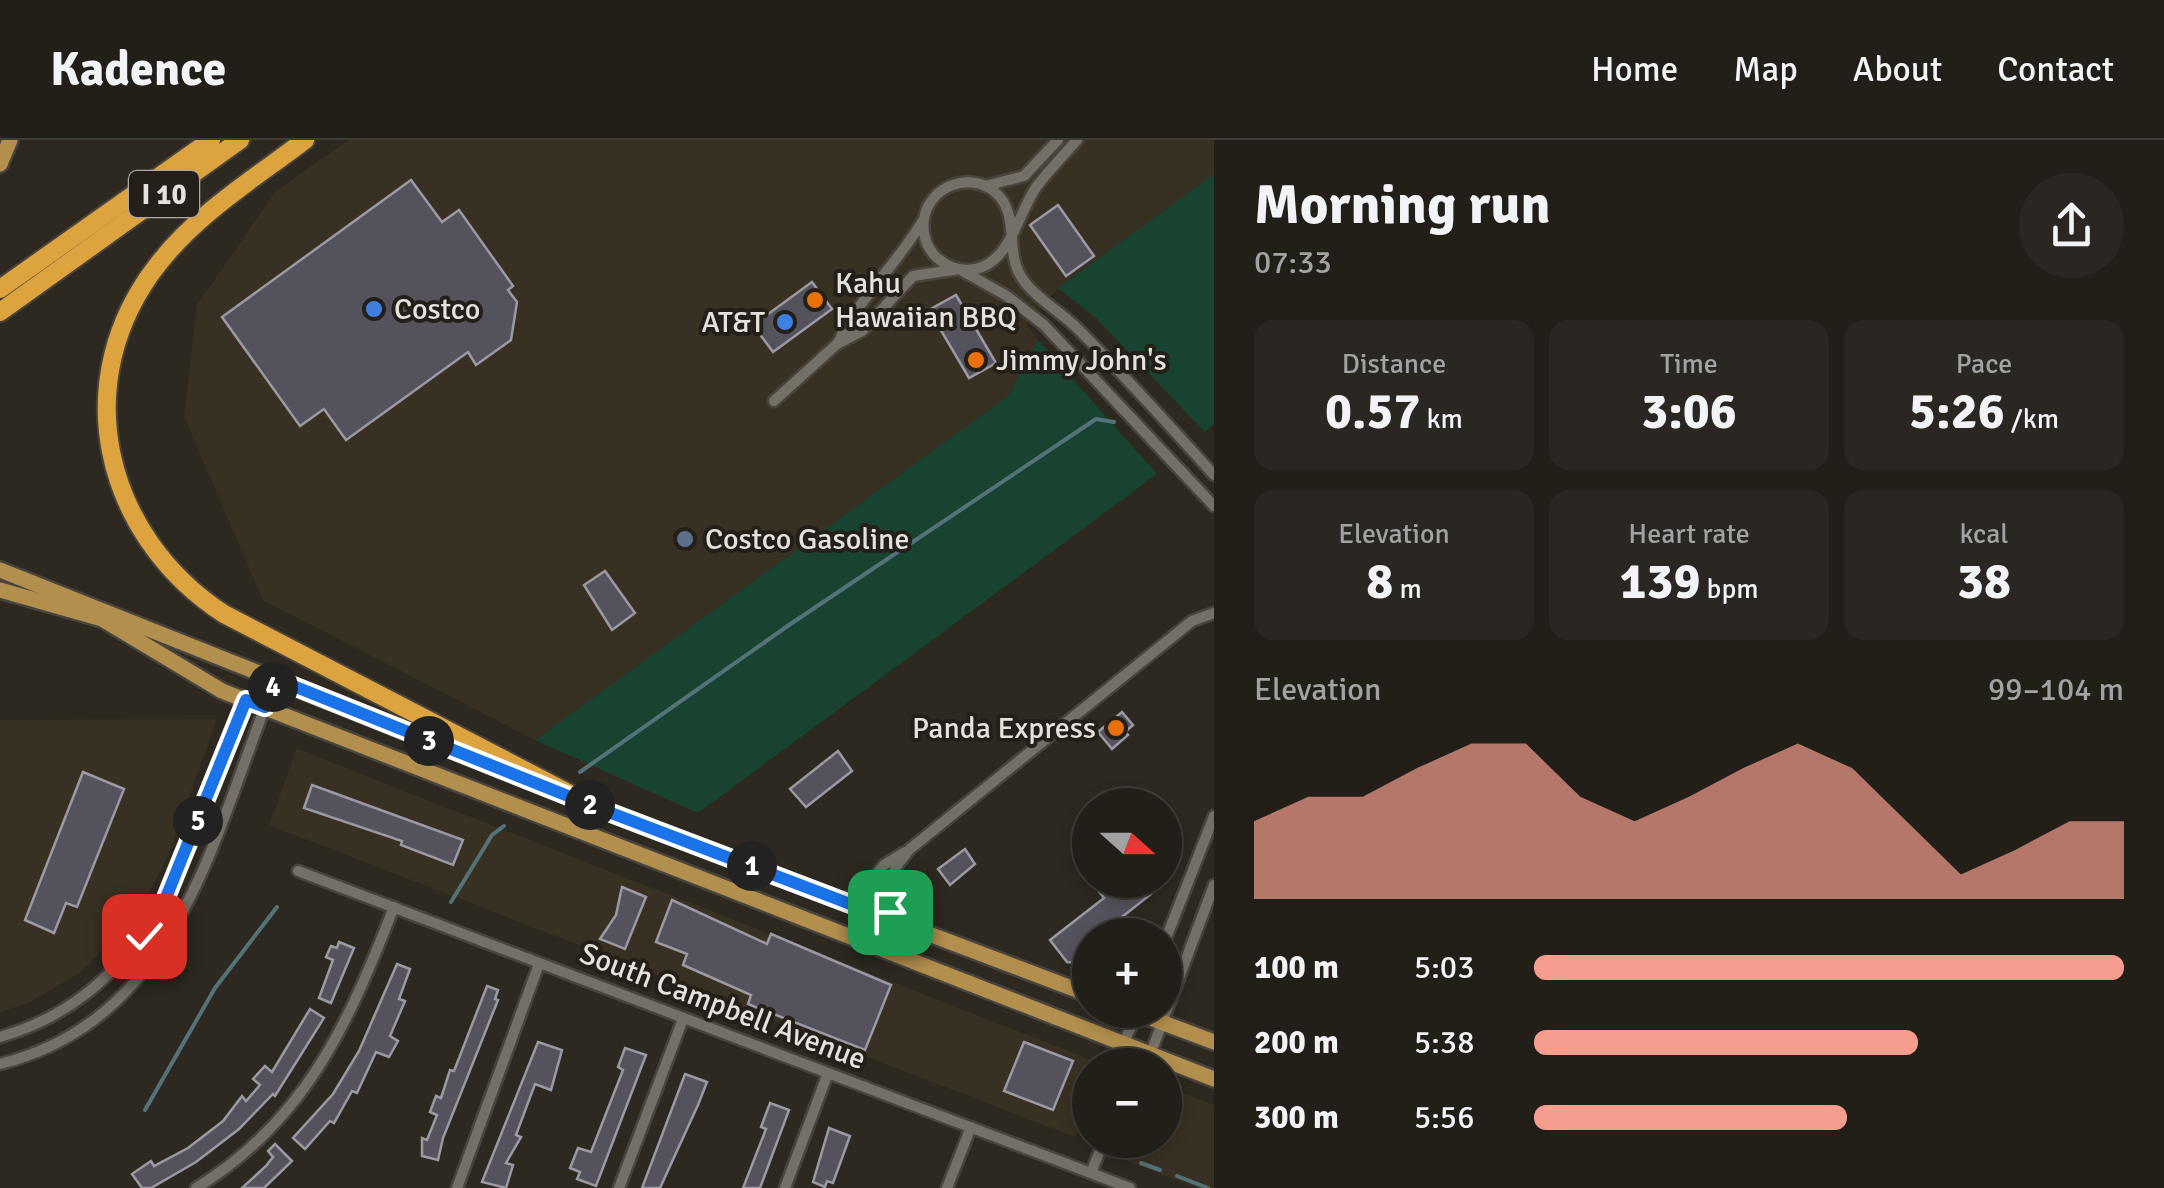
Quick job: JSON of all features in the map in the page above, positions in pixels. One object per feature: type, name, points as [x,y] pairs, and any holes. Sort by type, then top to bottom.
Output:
[{"type":"highway","name":"I 10","points":[[0,289],[210,140]]},
{"type":"highway","name":"I 10","points":[[0,312],[240,140]]},
{"type":"highway","points":[[305,140],[181,238],[150,275],[130,308],[114,352],[106,407],[111,454],[126,505],[161,560],[190,590],[224,614],[598,808]]},
{"type":"main road","points":[[0,164],[10,140]]},
{"type":"main road","points":[[0,570],[598,808],[1072,988]]},
{"type":"main road","points":[[0,590],[102,619],[222,691],[1128,1048]]},
{"type":"main road","points":[[246,700],[258,671]]},
{"type":"main road","points":[[265,707],[276,679]]},
{"type":"main road","points":[[695,878],[707,849]]},
{"type":"main road","points":[[1178,1028],[1214,1042]]},
{"type":"main road","points":[[1182,1070],[1214,1079]]},
{"type":"street","points":[[837,344],[850,317],[904,252],[931,202],[944,189],[961,182],[985,186],[1024,176],[1058,140]]},
{"type":"street","points":[[774,401],[837,344],[862,331],[913,276],[971,270],[992,262],[1001,254],[1037,186],[1077,140]]},
{"type":"street","points":[[985,186],[1008,209],[1010,233],[1023,280],[1078,329],[1214,475]]},
{"type":"street","points":[[924,220],[929,248],[942,262],[1007,296],[1044,325],[1214,506]]},
{"type":"street","points":[[839,899],[860,894],[884,864],[910,849],[1178,632],[1214,613]]},
{"type":"street","points":[[0,1037],[40,1024],[71,1008],[114,970],[144,936],[165,900],[246,700]]},
{"type":"street","points":[[0,1064],[62,1040],[110,1009],[159,956],[198,882],[265,707]]},
{"type":"street","points":[[1174,918],[1214,816]]},
{"type":"street","points":[[900,923],[884,901],[896,867],[910,849]]},
{"type":"street","name":"South Campbell Avenue","points":[[298,871],[1091,1172],[1111,1184],[1130,1188]]},
{"type":"street","points":[[1182,969],[1214,885]]},
{"type":"street","points":[[196,1188],[270,1129],[316,1074],[350,1018],[394,908]]},
{"type":"street","points":[[457,1188],[539,964]]},
{"type":"street","points":[[619,1188],[684,1018]]},
{"type":"street","points":[[1124,1048],[1129,1028]]},
{"type":"street","points":[[784,1188],[828,1073]]},
{"type":"street","points":[[947,1188],[971,1127]]},
{"type":"street","points":[[1091,1172],[1097,1158]]},
{"type":"shaded area","points":[[349,140],[1214,140],[1214,174],[1058,288],[1026,324],[1038,340],[1008,396],[535,740],[263,600],[184,416],[197,305],[276,191]]},
{"type":"shaded area","points":[[217,719],[168,856],[148,895],[122,930],[80,973],[28,1003],[0,1012],[0,720]]},
{"type":"shaded area","points":[[297,749],[1072,1052],[1072,1136],[269,825]]},
{"type":"shaded area","points":[[1182,1093],[1214,1105],[1214,1188],[1197,1188],[1122,1159],[1182,1158]]},
{"type":"green space","points":[[1214,174],[1214,423],[1205,432],[1095,317],[1058,288]]},
{"type":"green space","points":[[1038,340],[1157,474],[698,813],[535,740],[1008,396]]},
{"type":"building","name":"Costco","points":[[411,180],[442,222],[459,210],[513,286],[508,290],[517,302],[511,340],[476,365],[468,352],[346,440],[324,409],[300,426],[222,317]]},
{"type":"building","points":[[1058,205],[1094,256],[1066,276],[1030,225]]},
{"type":"building","points":[[812,282],[832,309],[773,352],[753,325]]},
{"type":"building","points":[[956,295],[996,363],[969,378],[929,310]]},
{"type":"building","points":[[605,571],[635,613],[612,630],[584,585]]},
{"type":"building","name":"Panda Express","points":[[1122,712],[1133,725],[1112,749],[1098,732]]},
{"type":"building","points":[[838,751],[852,771],[806,807],[790,789]]},
{"type":"building","points":[[83,772],[124,789],[77,907],[66,903],[54,933],[25,920]]},
{"type":"building","points":[[312,785],[463,840],[453,865],[401,845],[402,841],[304,808]]},
{"type":"building","points":[[965,849],[975,864],[950,885],[938,869]]},
{"type":"building","points":[[622,887],[646,897],[625,949],[600,939],[616,915]]},
{"type":"building","points":[[1104,898],[1146,898],[1121,918],[1078,918]]},
{"type":"building","points":[[672,900],[767,944],[771,934],[891,985],[865,1050],[748,1004],[751,995],[683,965],[687,954],[656,942]]},
{"type":"building","points":[[1072,923],[1072,962],[1067,962],[1050,940]]},
{"type":"building","points":[[339,942],[354,948],[331,1003],[319,998],[333,960],[326,957],[331,946],[337,948]]},
{"type":"building","points":[[397,964],[410,969],[399,999],[405,1001],[390,1036],[398,1041],[389,1057],[376,1052],[357,1093],[352,1091],[334,1123],[330,1121],[305,1149],[293,1138],[333,1094],[359,1051]]},
{"type":"building","points":[[487,986],[498,990],[498,1000],[443,1138],[438,1160],[422,1156],[422,1138],[427,1140],[437,1115],[430,1112],[436,1096],[441,1098],[450,1070],[454,1071]]},
{"type":"building","points":[[310,1009],[324,1018],[275,1096],[196,1162],[151,1188],[142,1188],[132,1174],[151,1161],[154,1166],[188,1148],[223,1121],[242,1096],[246,1101],[260,1085],[253,1079],[265,1066],[272,1072]]},
{"type":"building","points":[[538,1042],[562,1050],[551,1090],[535,1084],[516,1135],[521,1137],[506,1163],[513,1165],[506,1188],[482,1182]]},
{"type":"building","points":[[1024,1042],[1072,1061],[1053,1110],[1004,1091]]},
{"type":"building","points":[[625,1048],[646,1055],[596,1186],[577,1179],[580,1172],[570,1168],[578,1148],[591,1152],[623,1070],[618,1067]]},
{"type":"building","points":[[685,1074],[707,1082],[660,1188],[642,1188]]},
{"type":"building","points":[[770,1103],[789,1110],[760,1188],[743,1188],[766,1129],[761,1127]]},
{"type":"building","points":[[829,1128],[850,1136],[833,1183],[827,1181],[825,1187],[813,1182]]},
{"type":"building","points":[[275,1144],[292,1161],[264,1188],[242,1188],[273,1157],[268,1151]]},
{"type":"waterway","points":[[580,772],[789,625],[1096,419],[1114,422]]},
{"type":"waterway","points":[[451,902],[492,835],[504,826]]},
{"type":"waterway","points":[[145,1110],[215,988],[277,907]]},
{"type":"waterway","points":[[1141,1163],[1160,1170]]},
{"type":"waterway","points":[[1177,1176],[1208,1188]]},
{"type":"place","name":"Kahu Hawaiian BBQ","points":[[815,300]]},
{"type":"place","name":"Costco","points":[[374,309]]},
{"type":"place","name":"AT&T","points":[[785,322]]},
{"type":"place","name":"Jimmy John's","points":[[976,360]]},
{"type":"place","name":"Costco Gasoline","points":[[685,539]]},
{"type":"place","name":"Panda Express","points":[[1116,728]]},
{"type":"route","points":[[144,936],[165,900],[246,700],[265,707],[276,679],[900,923],[890,912]]}]
